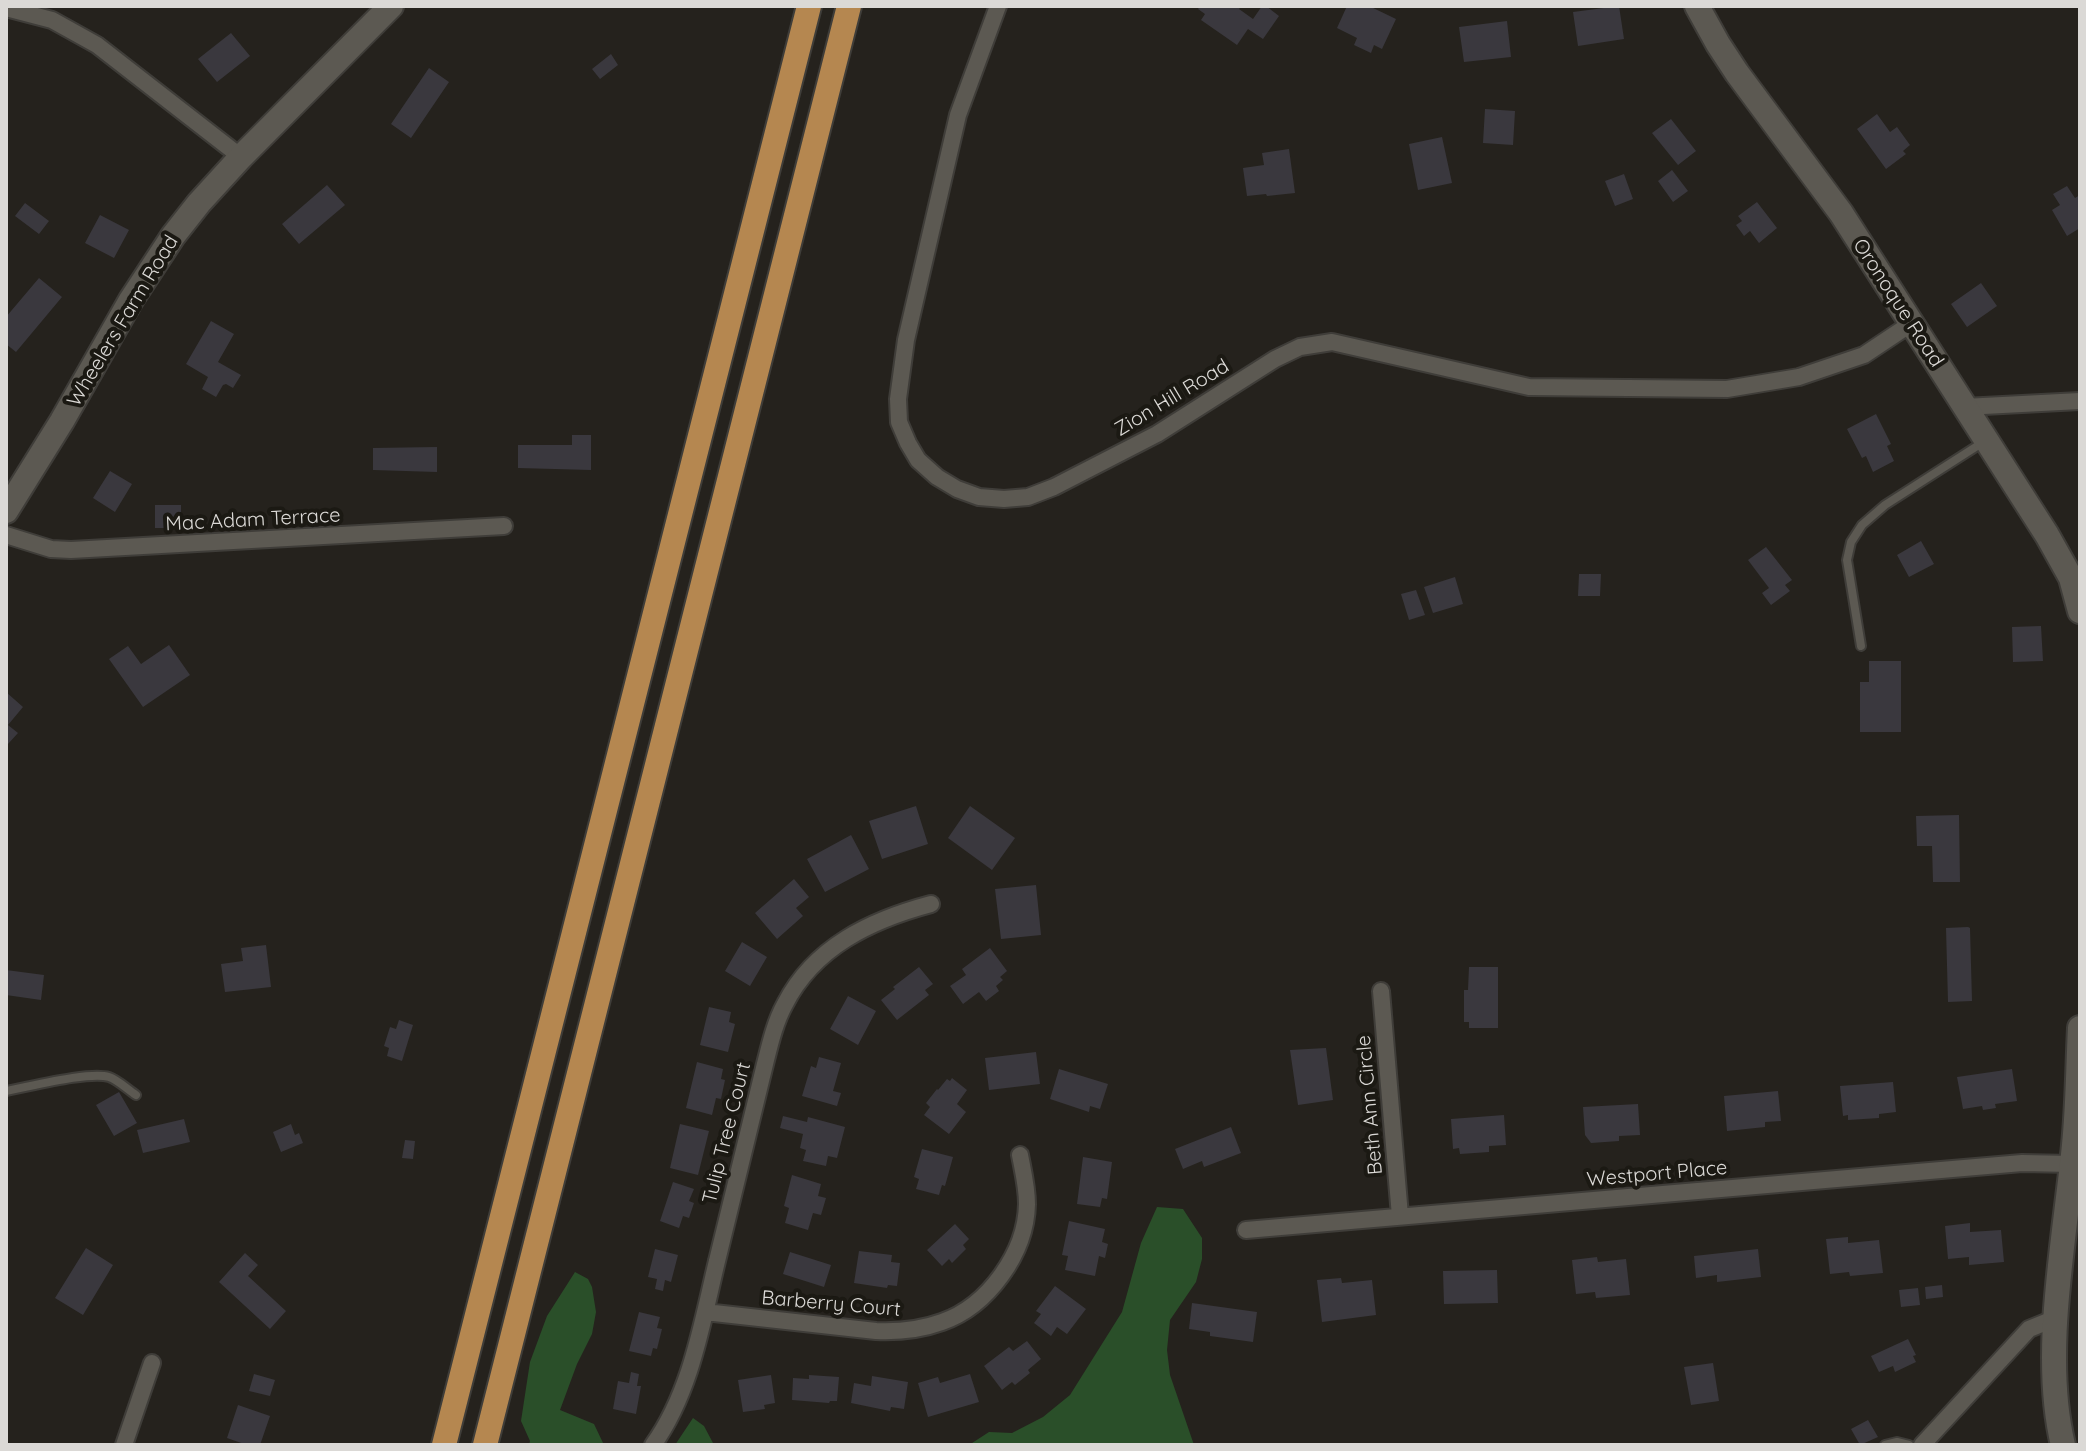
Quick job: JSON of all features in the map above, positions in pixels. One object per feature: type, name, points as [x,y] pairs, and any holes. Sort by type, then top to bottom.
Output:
[{"type":"highway","points":[[444,1445],[809,6]]},
{"type":"highway","points":[[485,1445],[849,6]]},
{"type":"street","name":"Wheelers Farm Road","points":[[6,511],[150,270],[199,203],[391,6]]},
{"type":"street","name":"Zion Hill Road","points":[[998,6],[958,115],[906,340],[898,399],[899,422],[918,460],[937,477],[979,497],[1028,497],[1054,487],[1157,434],[1275,359],[1300,347],[1332,342],[1529,387],[1727,389],[1799,377],[1864,355],[1912,323]]},
{"type":"street","name":"Oronoque Road","points":[[1697,6],[1737,73],[1841,213],[2061,558],[2071,578],[2080,611]]},
{"type":"street","points":[[6,8],[52,20],[97,45],[241,157]]},
{"type":"street","points":[[1964,407],[2080,401]]},
{"type":"street","name":"Mac Adam Terrace","points":[[6,535],[51,549],[71,550],[504,526]]},
{"type":"street","name":"Tulip Tree Court","points":[[653,1445],[668,1423],[679,1398],[705,1312],[765,1064],[784,1005],[813,964],[833,946],[880,920],[931,904]]},
{"type":"street","name":"Beth Ann Circle","points":[[1381,991],[1400,1216]]},
{"type":"street","points":[[2063,1445],[2054,1384],[2056,1318],[2077,1105],[2080,1028]]},
{"type":"street","name":"Barberry Court","points":[[705,1312],[876,1331],[900,1332],[944,1322],[964,1312],[983,1296],[1015,1253],[1024,1229],[1027,1204],[1020,1155]]},
{"type":"street","name":"Westport Place","points":[[1246,1230],[2006,1164],[2072,1164]]},
{"type":"street","points":[[1922,1445],[2029,1329],[2056,1318]]},
{"type":"street","points":[[124,1445],[152,1363]]},
{"type":"lane","points":[[1861,646],[1847,560],[1851,542],[1862,525],[1885,505],[1986,440]]},
{"type":"lane","points":[[6,1091],[107,1076],[136,1095]]},
{"type":"lane","points":[[1885,1445],[1897,1442],[1909,1445]]},
{"type":"green space","points":[[1157,1207],[1183,1209],[1202,1238],[1202,1259],[1196,1282],[1170,1320],[1167,1350],[1170,1375],[1194,1445],[969,1445],[989,1432],[1012,1433],[1043,1417],[1070,1395],[1122,1312],[1141,1243]]},
{"type":"green space","points":[[575,1272],[588,1279],[596,1312],[592,1334],[560,1410],[594,1424],[604,1445],[529,1445],[521,1421],[530,1362],[547,1316]]},
{"type":"green space","points":[[693,1418],[704,1426],[713,1443],[725,1445],[675,1445]]},
{"type":"building","points":[[1200,6],[1238,6],[1253,19],[1262,6],[1266,6],[1279,16],[1263,39],[1248,29],[1237,45],[1201,20],[1205,14],[1198,9]]},
{"type":"building","points":[[1347,6],[1369,6],[1396,19],[1382,49],[1374,45],[1371,53],[1354,45],[1357,38],[1337,28]]},
{"type":"building","points":[[1619,6],[1624,39],[1578,46],[1573,12]]},
{"type":"building","points":[[1507,21],[1511,57],[1464,62],[1459,27]]},
{"type":"building","points":[[231,33],[250,56],[217,82],[198,59]]},
{"type":"building","points":[[611,54],[618,65],[600,79],[592,69]]},
{"type":"building","points":[[429,68],[449,82],[411,138],[391,124]]},
{"type":"building","points":[[1485,109],[1515,111],[1513,145],[1483,143]]},
{"type":"building","points":[[1877,114],[1890,132],[1897,127],[1910,145],[1903,151],[1906,154],[1886,169],[1857,129]]},
{"type":"building","points":[[1671,119],[1696,151],[1678,165],[1652,133]]},
{"type":"building","points":[[1442,137],[1452,183],[1418,190],[1409,144]]},
{"type":"building","points":[[1289,149],[1295,193],[1247,196],[1243,168],[1264,165],[1262,153]]},
{"type":"building","points":[[1672,170],[1688,191],[1673,202],[1658,181]]},
{"type":"building","points":[[1624,174],[1633,199],[1615,206],[1605,181]]},
{"type":"building","points":[[327,185],[345,205],[299,244],[282,224]]},
{"type":"building","points":[[2067,186],[2075,198],[2080,195],[2080,228],[2067,236],[2052,210],[2060,205],[2053,194]]},
{"type":"building","points":[[1757,202],[1777,228],[1759,243],[1750,231],[1744,236],[1736,225],[1742,221],[1738,216]]},
{"type":"building","points":[[25,203],[49,221],[39,234],[15,216]]},
{"type":"building","points":[[100,215],[129,230],[114,258],[85,243]]},
{"type":"building","points":[[39,278],[62,297],[16,352],[6,344],[6,317]]},
{"type":"building","points":[[1981,283],[1997,306],[1967,327],[1951,304]]},
{"type":"building","points":[[211,321],[234,334],[218,362],[241,375],[233,388],[223,385],[216,397],[202,389],[208,377],[186,364]]},
{"type":"building","points":[[1876,414],[1891,444],[1887,446],[1894,461],[1873,472],[1847,429]]},
{"type":"building","points":[[572,435],[591,435],[591,470],[518,468],[518,445],[572,445]]},
{"type":"building","points":[[437,447],[437,472],[373,470],[373,448]]},
{"type":"building","points":[[110,471],[132,484],[115,512],[93,498]]},
{"type":"building","points":[[155,505],[181,505],[181,528],[155,528]]},
{"type":"building","points":[[1921,541],[1934,564],[1909,577],[1897,555]]},
{"type":"building","points":[[1766,547],[1792,580],[1785,585],[1790,591],[1771,605],[1762,593],[1769,588],[1748,560]]},
{"type":"building","points":[[1579,574],[1601,574],[1600,596],[1578,596]]},
{"type":"building","points":[[1455,577],[1463,604],[1433,613],[1424,587]]},
{"type":"building","points":[[1416,590],[1425,615],[1409,620],[1401,594]]},
{"type":"building","points":[[2041,626],[2043,661],[2013,662],[2012,627]]},
{"type":"building","points":[[169,645],[190,675],[143,707],[109,659],[128,646],[141,664]]},
{"type":"building","points":[[1869,661],[1901,661],[1901,732],[1860,732],[1860,682],[1869,682]]},
{"type":"building","points":[[6,692],[23,707],[8,725],[18,733],[8,744],[6,742]]},
{"type":"building","points":[[916,806],[928,844],[882,859],[869,821]]},
{"type":"building","points":[[970,806],[1015,838],[992,870],[948,838]]},
{"type":"building","points":[[1959,815],[1960,882],[1933,882],[1932,846],[1917,846],[1916,816]]},
{"type":"building","points":[[851,835],[869,869],[825,892],[807,859]]},
{"type":"building","points":[[794,879],[809,897],[796,908],[803,916],[777,939],[755,913]]},
{"type":"building","points":[[1036,885],[1041,935],[1001,939],[995,889]]},
{"type":"building","points":[[1968,927],[1972,1001],[1948,1002],[1946,928]]},
{"type":"building","points":[[742,942],[767,957],[750,986],[725,971]]},
{"type":"building","points":[[266,945],[271,987],[225,992],[221,964],[243,961],[241,948]]},
{"type":"building","points":[[990,948],[1007,971],[996,986],[999,991],[986,1001],[979,992],[963,1004],[950,986],[966,975],[962,969]]},
{"type":"building","points":[[919,967],[933,984],[925,990],[929,995],[897,1020],[881,1000]]},
{"type":"building","points":[[1469,967],[1498,967],[1498,1028],[1469,1028],[1469,1022],[1464,1022],[1464,990],[1468,990]]},
{"type":"building","points":[[6,970],[44,975],[41,1000],[6,995]]},
{"type":"building","points":[[848,996],[876,1011],[858,1045],[830,1029]]},
{"type":"building","points":[[709,1007],[731,1012],[729,1022],[735,1024],[728,1052],[700,1045]]},
{"type":"building","points":[[399,1020],[413,1025],[402,1061],[387,1056],[389,1048],[384,1046],[390,1027],[396,1029]]},
{"type":"building","points":[[1326,1048],[1333,1100],[1298,1105],[1290,1050]]},
{"type":"building","points":[[1036,1052],[1040,1084],[989,1090],[985,1058]]},
{"type":"building","points":[[819,1057],[841,1063],[833,1091],[841,1093],[837,1106],[802,1096],[811,1066],[816,1068]]},
{"type":"building","points":[[697,1062],[723,1069],[721,1079],[725,1080],[721,1099],[716,1098],[712,1115],[686,1108]]},
{"type":"building","points":[[1059,1069],[1108,1084],[1100,1109],[1090,1106],[1089,1112],[1050,1099]]},
{"type":"building","points":[[2012,1069],[2017,1101],[1995,1104],[1996,1108],[1983,1110],[1982,1106],[1963,1109],[1957,1077]]},
{"type":"building","points":[[952,1078],[967,1090],[957,1104],[966,1112],[949,1134],[924,1115],[930,1107],[926,1103],[947,1079],[950,1081]]},
{"type":"building","points":[[1893,1082],[1896,1112],[1879,1114],[1879,1118],[1848,1120],[1848,1115],[1843,1116],[1840,1086]]},
{"type":"building","points":[[1778,1091],[1781,1121],[1765,1122],[1765,1127],[1727,1131],[1724,1096]]},
{"type":"building","points":[[119,1092],[137,1123],[114,1136],[96,1105]]},
{"type":"building","points":[[1638,1104],[1640,1135],[1619,1136],[1619,1141],[1591,1143],[1585,1135],[1583,1107]]},
{"type":"building","points":[[1504,1115],[1506,1145],[1489,1146],[1489,1152],[1460,1154],[1459,1148],[1453,1149],[1451,1119]]},
{"type":"building","points":[[783,1116],[807,1122],[808,1117],[845,1127],[837,1158],[828,1156],[826,1166],[803,1161],[806,1150],[800,1148],[803,1134],[780,1128]]},
{"type":"building","points":[[184,1119],[190,1142],[143,1153],[137,1130]]},
{"type":"building","points":[[291,1124],[295,1135],[299,1133],[303,1143],[281,1152],[273,1132]]},
{"type":"building","points":[[680,1124],[709,1131],[698,1175],[670,1168]]},
{"type":"building","points":[[1231,1127],[1241,1153],[1204,1167],[1202,1161],[1183,1169],[1175,1149]]},
{"type":"building","points":[[405,1140],[415,1141],[413,1159],[402,1158]]},
{"type":"building","points":[[922,1149],[953,1157],[945,1186],[942,1185],[939,1195],[916,1189],[919,1179],[914,1177]]},
{"type":"building","points":[[1083,1157],[1112,1162],[1107,1199],[1102,1198],[1100,1207],[1077,1204]]},
{"type":"building","points":[[792,1175],[821,1184],[818,1196],[826,1198],[821,1215],[813,1213],[808,1230],[785,1223],[789,1208],[784,1206]]},
{"type":"building","points":[[673,1182],[694,1189],[689,1201],[694,1203],[689,1218],[683,1216],[679,1228],[660,1221]]},
{"type":"building","points":[[1069,1221],[1105,1229],[1102,1242],[1108,1244],[1105,1258],[1099,1256],[1095,1276],[1065,1270],[1068,1256],[1062,1255]]},
{"type":"building","points":[[1970,1223],[1970,1232],[2001,1230],[2004,1262],[1969,1265],[1969,1257],[1948,1259],[1945,1226]]},
{"type":"building","points":[[955,1224],[969,1239],[963,1245],[966,1249],[952,1263],[949,1259],[942,1266],[927,1250]]},
{"type":"building","points":[[1848,1237],[1848,1243],[1879,1240],[1883,1273],[1830,1274],[1826,1239]]},
{"type":"building","points":[[86,1248],[113,1265],[83,1315],[55,1298]]},
{"type":"building","points":[[655,1249],[678,1255],[671,1282],[665,1280],[663,1291],[655,1289],[657,1279],[648,1277]]},
{"type":"building","points":[[1758,1249],[1761,1277],[1717,1282],[1717,1275],[1696,1278],[1694,1256]]},
{"type":"building","points":[[859,1251],[892,1255],[891,1262],[900,1263],[897,1286],[888,1285],[887,1288],[854,1283]]},
{"type":"building","points":[[790,1252],[831,1265],[824,1287],[783,1274]]},
{"type":"building","points":[[245,1253],[258,1265],[248,1276],[286,1311],[270,1329],[219,1282]]},
{"type":"building","points":[[1597,1257],[1598,1262],[1626,1259],[1630,1295],[1596,1298],[1595,1292],[1576,1294],[1572,1260]]},
{"type":"building","points":[[1497,1270],[1498,1303],[1444,1304],[1443,1271]]},
{"type":"building","points":[[1341,1278],[1342,1283],[1372,1280],[1376,1315],[1322,1322],[1317,1280]]},
{"type":"building","points":[[1942,1285],[1943,1297],[1926,1299],[1925,1287]]},
{"type":"building","points":[[1055,1286],[1086,1309],[1067,1334],[1057,1327],[1051,1336],[1034,1323],[1041,1314],[1036,1311]]},
{"type":"building","points":[[1918,1288],[1920,1305],[1901,1307],[1899,1290]]},
{"type":"building","points":[[1192,1303],[1257,1312],[1253,1342],[1210,1336],[1210,1332],[1189,1329]]},
{"type":"building","points":[[639,1312],[660,1317],[657,1328],[662,1329],[657,1349],[653,1348],[651,1356],[629,1351]]},
{"type":"building","points":[[1908,1339],[1916,1362],[1895,1372],[1893,1366],[1879,1372],[1871,1356]]},
{"type":"building","points":[[1027,1341],[1041,1359],[1015,1385],[1012,1382],[1002,1390],[984,1366],[1009,1347],[1013,1351]]},
{"type":"building","points":[[1713,1363],[1719,1401],[1691,1405],[1684,1367]]},
{"type":"building","points":[[631,1372],[639,1374],[637,1386],[641,1386],[636,1414],[613,1409],[618,1381],[629,1383]]},
{"type":"building","points":[[254,1374],[275,1380],[270,1396],[249,1391]]},
{"type":"building","points":[[970,1374],[979,1402],[928,1417],[918,1383],[938,1377],[940,1383]]},
{"type":"building","points":[[771,1375],[775,1403],[764,1405],[765,1409],[743,1412],[738,1380]]},
{"type":"building","points":[[809,1375],[839,1377],[837,1401],[792,1400],[793,1378],[809,1379]]},
{"type":"building","points":[[872,1376],[908,1382],[904,1409],[891,1407],[890,1411],[851,1403],[854,1383],[871,1386]]},
{"type":"building","points":[[238,1405],[270,1416],[260,1445],[247,1445],[227,1438]]},
{"type":"building","points":[[1868,1420],[1878,1437],[1860,1445],[1851,1429]]}]
